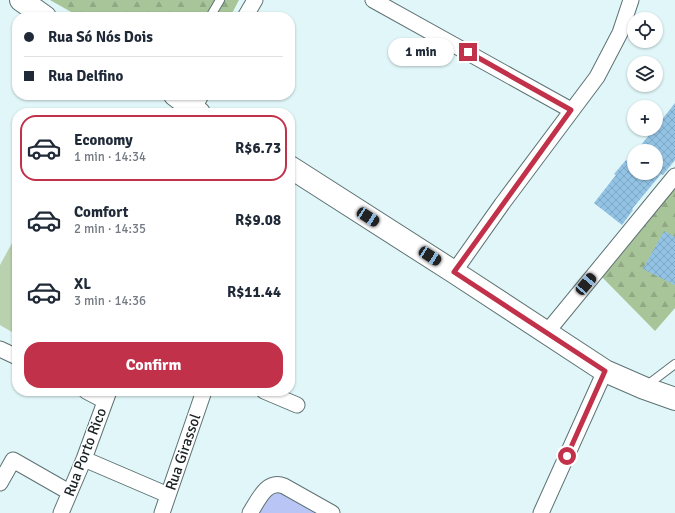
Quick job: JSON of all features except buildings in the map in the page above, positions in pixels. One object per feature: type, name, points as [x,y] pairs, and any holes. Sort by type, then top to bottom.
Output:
[{"type":"main road","points":[[21,0],[39,12]]},
{"type":"main road","points":[[183,100],[196,108]]},
{"type":"main road","points":[[295,170],[547,332],[605,371],[644,388],[675,399]]},
{"type":"street","points":[[248,12],[255,0]]},
{"type":"street","points":[[373,0],[571,110]]},
{"type":"street","points":[[454,272],[571,110],[597,78],[620,33],[631,0]]},
{"type":"street","points":[[547,332],[675,176]]},
{"type":"street","points":[[0,349],[12,355]]},
{"type":"street","points":[[541,513],[605,371]]},
{"type":"street","name":"Rua Porto Rico","points":[[61,513],[84,459],[107,396]]},
{"type":"street","name":"Rua Girassol","points":[[162,513],[202,396]]},
{"type":"street","points":[[276,396],[297,405]]},
{"type":"street","points":[[84,459],[168,495]]},
{"type":"street","points":[[0,483],[13,460],[70,492]]},
{"type":"street","points":[[250,513],[267,487],[275,484],[284,486],[332,513]]},
{"type":"lane","points":[[213,12],[220,0]]},
{"type":"lane","points":[[644,388],[675,364]]},
{"type":"green space","points":[[50,0],[239,0],[233,12],[71,12]]},
{"type":"green space","points":[[675,186],[675,308],[655,331],[601,276]]},
{"type":"green space","points":[[12,243],[12,332],[0,325],[0,265]]},
{"type":"waterway","points":[[272,513],[283,498],[291,499],[315,513]]},
{"type":"route","points":[[468,52],[571,110],[454,272],[605,371],[567,456]]}]
